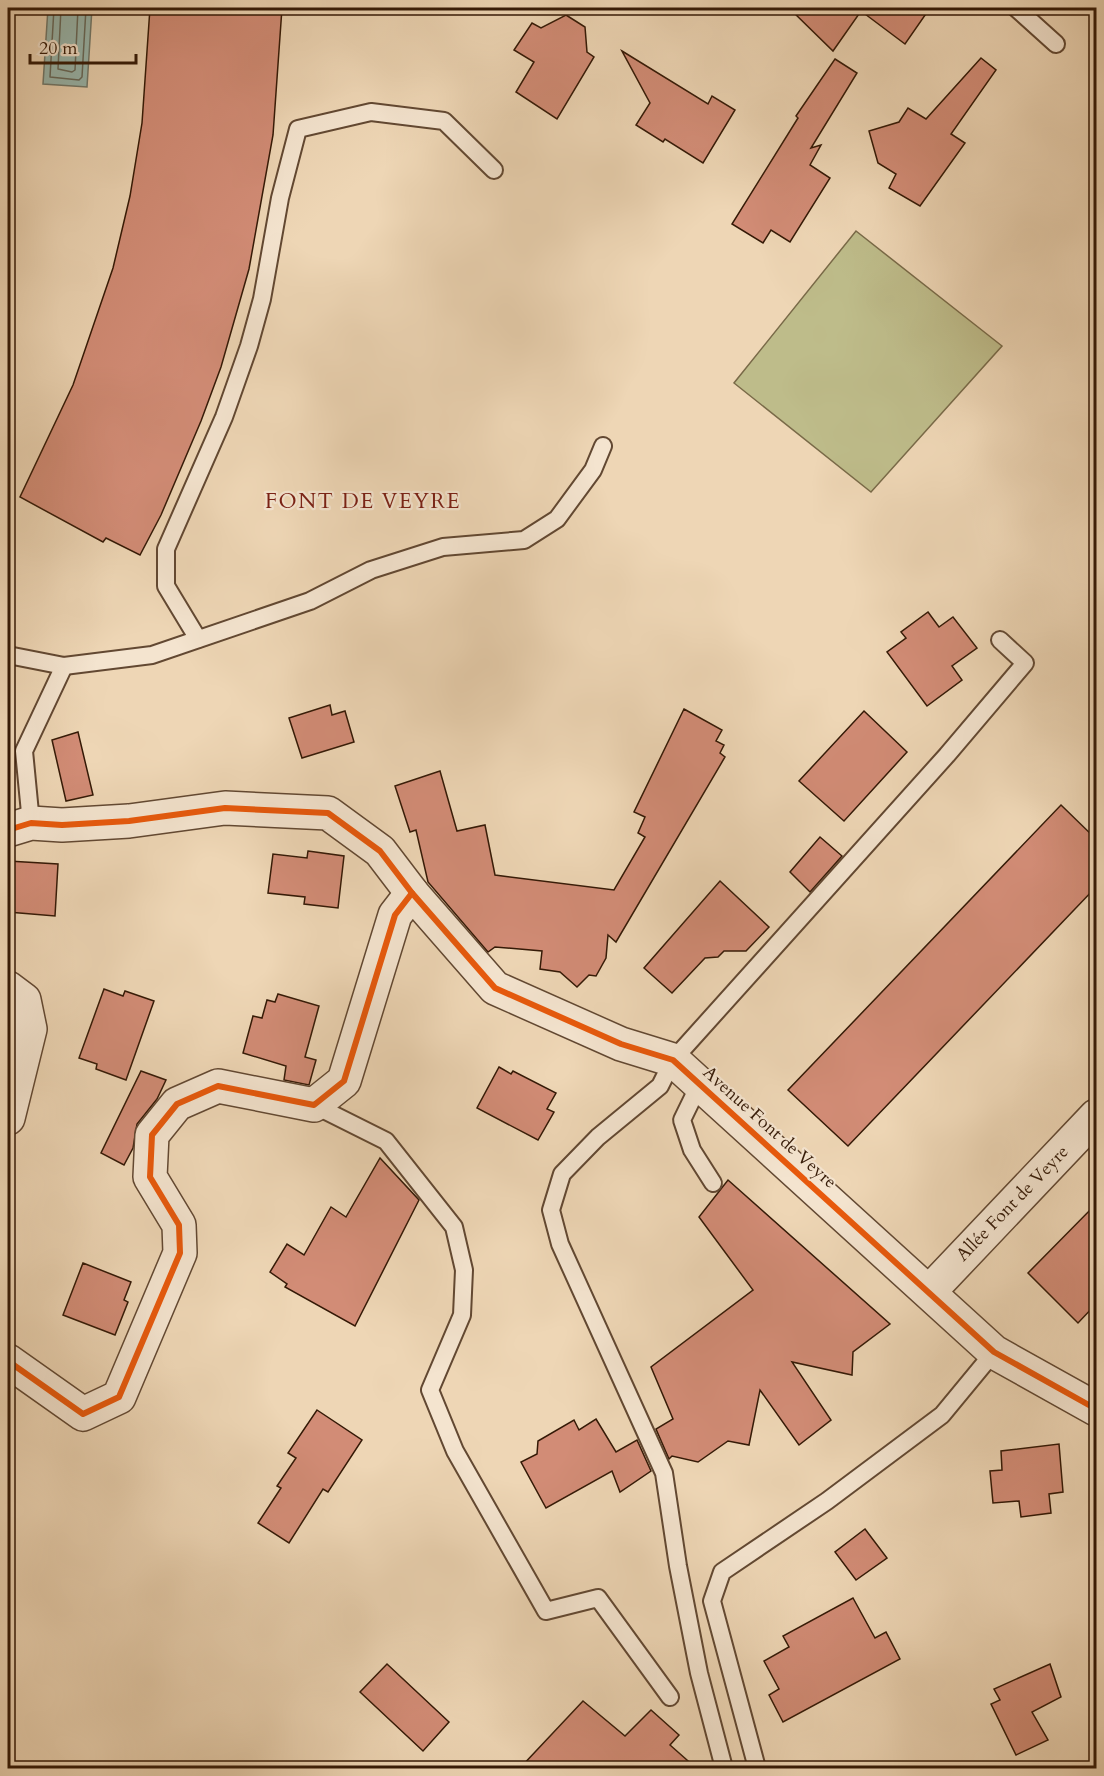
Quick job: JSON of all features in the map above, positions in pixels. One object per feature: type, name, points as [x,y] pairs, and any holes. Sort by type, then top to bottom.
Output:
[{"type":"street","name":"Avenue Font de Veyre","points":[[20,826],[129,821],[225,808],[328,813],[380,851],[412,893],[495,988],[621,1044],[673,1060],[994,1352],[1095,1407]]},
{"type":"street","points":[[8,1361],[83,1414],[119,1397],[180,1253],[179,1225],[150,1177],[152,1136],[177,1104],[218,1086],[314,1105],[344,1081],[395,915],[412,893]]},
{"type":"street","points":[[8,988],[24,1000],[30,1029],[8,1118]]},
{"type":"street","name":"Allée Font de Veyre","points":[[929,1292],[1096,1116]]},
{"type":"lane","points":[[1016,8],[1056,44]]},
{"type":"lane","points":[[198,639],[166,586],[166,549],[224,417],[249,346],[262,299],[280,198],[298,129],[371,112],[444,121],[494,170]]},
{"type":"lane","points":[[8,656],[64,666],[152,655],[310,601],[371,570],[443,547],[524,540],[557,519],[593,470],[603,446]]},
{"type":"lane","points":[[724,1768],[699,1673],[678,1566],[664,1473],[560,1244],[551,1210],[562,1174],[598,1137],[660,1086],[673,1060],[947,755],[1025,663],[1000,640]]},
{"type":"lane","points":[[20,826],[24,750],[64,666]]},
{"type":"lane","points":[[700,1083],[682,1120],[692,1150],[713,1183]]},
{"type":"lane","points":[[314,1105],[386,1141],[454,1227],[464,1270],[462,1315],[430,1390],[455,1451],[546,1611],[598,1598],[670,1697]]},
{"type":"lane","points":[[757,1768],[712,1601],[722,1572],[827,1501],[942,1414],[994,1352]]},
{"type":"shaded area","points":[[856,231],[1002,346],[871,492],[734,383]]},
{"type":"water","points":[[48,8],[92,8],[87,87],[43,84]]},
{"type":"building","points":[[150,8],[282,8],[273,135],[249,269],[221,367],[201,421],[161,515],[140,555],[106,538],[103,542],[20,497],[73,385],[113,268],[130,196],[142,123]]},
{"type":"building","points":[[789,8],[930,8],[905,44],[861,11],[833,51]]},
{"type":"building","points":[[566,15],[585,27],[587,52],[594,57],[557,119],[516,92],[534,62],[514,50],[532,23],[541,28]]},
{"type":"building","points":[[622,51],[708,104],[712,96],[735,110],[703,163],[665,139],[663,142],[636,125],[650,103]]},
{"type":"building","points":[[981,58],[996,70],[951,134],[965,143],[920,206],[889,188],[896,174],[878,163],[869,131],[899,122],[908,108],[926,119]]},
{"type":"building","points":[[835,59],[857,73],[811,148],[821,145],[810,165],[830,178],[790,242],[771,230],[763,243],[732,224],[798,118],[796,116]]},
{"type":"building","points":[[928,612],[939,627],[953,617],[977,648],[952,666],[962,680],[927,706],[887,652],[906,638],[901,632]]},
{"type":"building","points":[[330,705],[332,715],[345,711],[354,742],[302,758],[289,718]]},
{"type":"building","points":[[684,709],[722,730],[716,741],[724,745],[720,753],[725,757],[616,942],[608,935],[606,958],[596,976],[589,975],[577,987],[560,972],[540,969],[542,951],[495,947],[488,952],[428,882],[416,830],[410,832],[395,786],[440,771],[457,831],[485,825],[495,875],[614,890],[645,837],[638,833],[645,817],[634,812]]},
{"type":"building","points":[[864,711],[907,752],[844,821],[799,781]]},
{"type":"building","points":[[78,732],[93,795],[66,801],[52,740]]},
{"type":"building","points":[[1061,805],[1096,839],[1096,887],[848,1146],[788,1090]]},
{"type":"building","points":[[820,837],[842,856],[810,892],[790,872]]},
{"type":"building","points":[[308,851],[344,856],[338,908],[304,904],[305,897],[268,893],[273,854],[307,858]]},
{"type":"building","points":[[8,861],[58,864],[55,916],[8,912]]},
{"type":"building","points":[[720,881],[769,927],[746,951],[724,951],[718,957],[705,958],[672,993],[644,968]]},
{"type":"building","points":[[104,989],[123,996],[125,991],[154,1001],[126,1080],[96,1069],[97,1064],[79,1058]]},
{"type":"building","points":[[278,994],[319,1006],[305,1057],[316,1060],[309,1085],[284,1080],[286,1066],[243,1053],[253,1016],[262,1018],[267,1000],[275,1002]]},
{"type":"building","points":[[499,1067],[511,1074],[513,1071],[556,1093],[547,1109],[554,1112],[538,1140],[477,1108]]},
{"type":"building","points":[[141,1071],[166,1080],[157,1099],[137,1124],[133,1148],[124,1165],[101,1153]]},
{"type":"building","points":[[380,1158],[419,1200],[355,1326],[285,1287],[287,1284],[270,1272],[287,1244],[304,1255],[331,1207],[346,1217]]},
{"type":"building","points":[[728,1180],[890,1324],[853,1352],[852,1375],[792,1362],[831,1420],[799,1445],[760,1390],[749,1445],[728,1441],[698,1462],[672,1456],[669,1459],[656,1429],[673,1419],[651,1367],[753,1290],[699,1217]]},
{"type":"building","points":[[1096,1204],[1096,1304],[1078,1323],[1028,1273]]},
{"type":"building","points":[[83,1263],[131,1282],[124,1300],[128,1302],[115,1335],[63,1315]]},
{"type":"building","points":[[317,1410],[362,1440],[328,1492],[323,1489],[289,1543],[258,1523],[281,1488],[277,1486],[296,1458],[288,1453]]},
{"type":"building","points":[[596,1419],[616,1452],[637,1440],[651,1471],[620,1492],[612,1471],[546,1508],[521,1462],[537,1454],[538,1441],[574,1420],[579,1430]]},
{"type":"building","points":[[1059,1444],[1063,1492],[1049,1494],[1051,1513],[1021,1517],[1019,1501],[993,1503],[990,1471],[1002,1470],[1001,1451]]},
{"type":"building","points":[[865,1529],[887,1558],[856,1580],[835,1552]]},
{"type":"building","points":[[853,1598],[875,1638],[886,1632],[900,1659],[783,1722],[769,1695],[779,1689],[764,1661],[789,1647],[783,1636]]},
{"type":"building","points":[[387,1664],[449,1722],[423,1751],[360,1692]]},
{"type":"building","points":[[1050,1664],[1061,1697],[1032,1712],[1048,1740],[1016,1755],[991,1704],[1000,1700],[994,1689]]},
{"type":"building","points":[[583,1701],[625,1736],[651,1710],[679,1735],[670,1745],[696,1768],[520,1768]]},
{"type":"cycle path","points":[[8,830],[31,823],[62,825],[129,821],[225,808],[328,813],[380,851],[412,893]]},
{"type":"cycle path","points":[[8,1361],[83,1414],[119,1397],[180,1253],[179,1225],[150,1177],[152,1135],[177,1104],[218,1086],[314,1105],[344,1081],[395,915],[412,893],[495,988],[621,1044],[673,1060],[994,1352],[1096,1409]]},
{"type":"district","name":"FONT DE VEYRE","points":[[363,501]]}]
